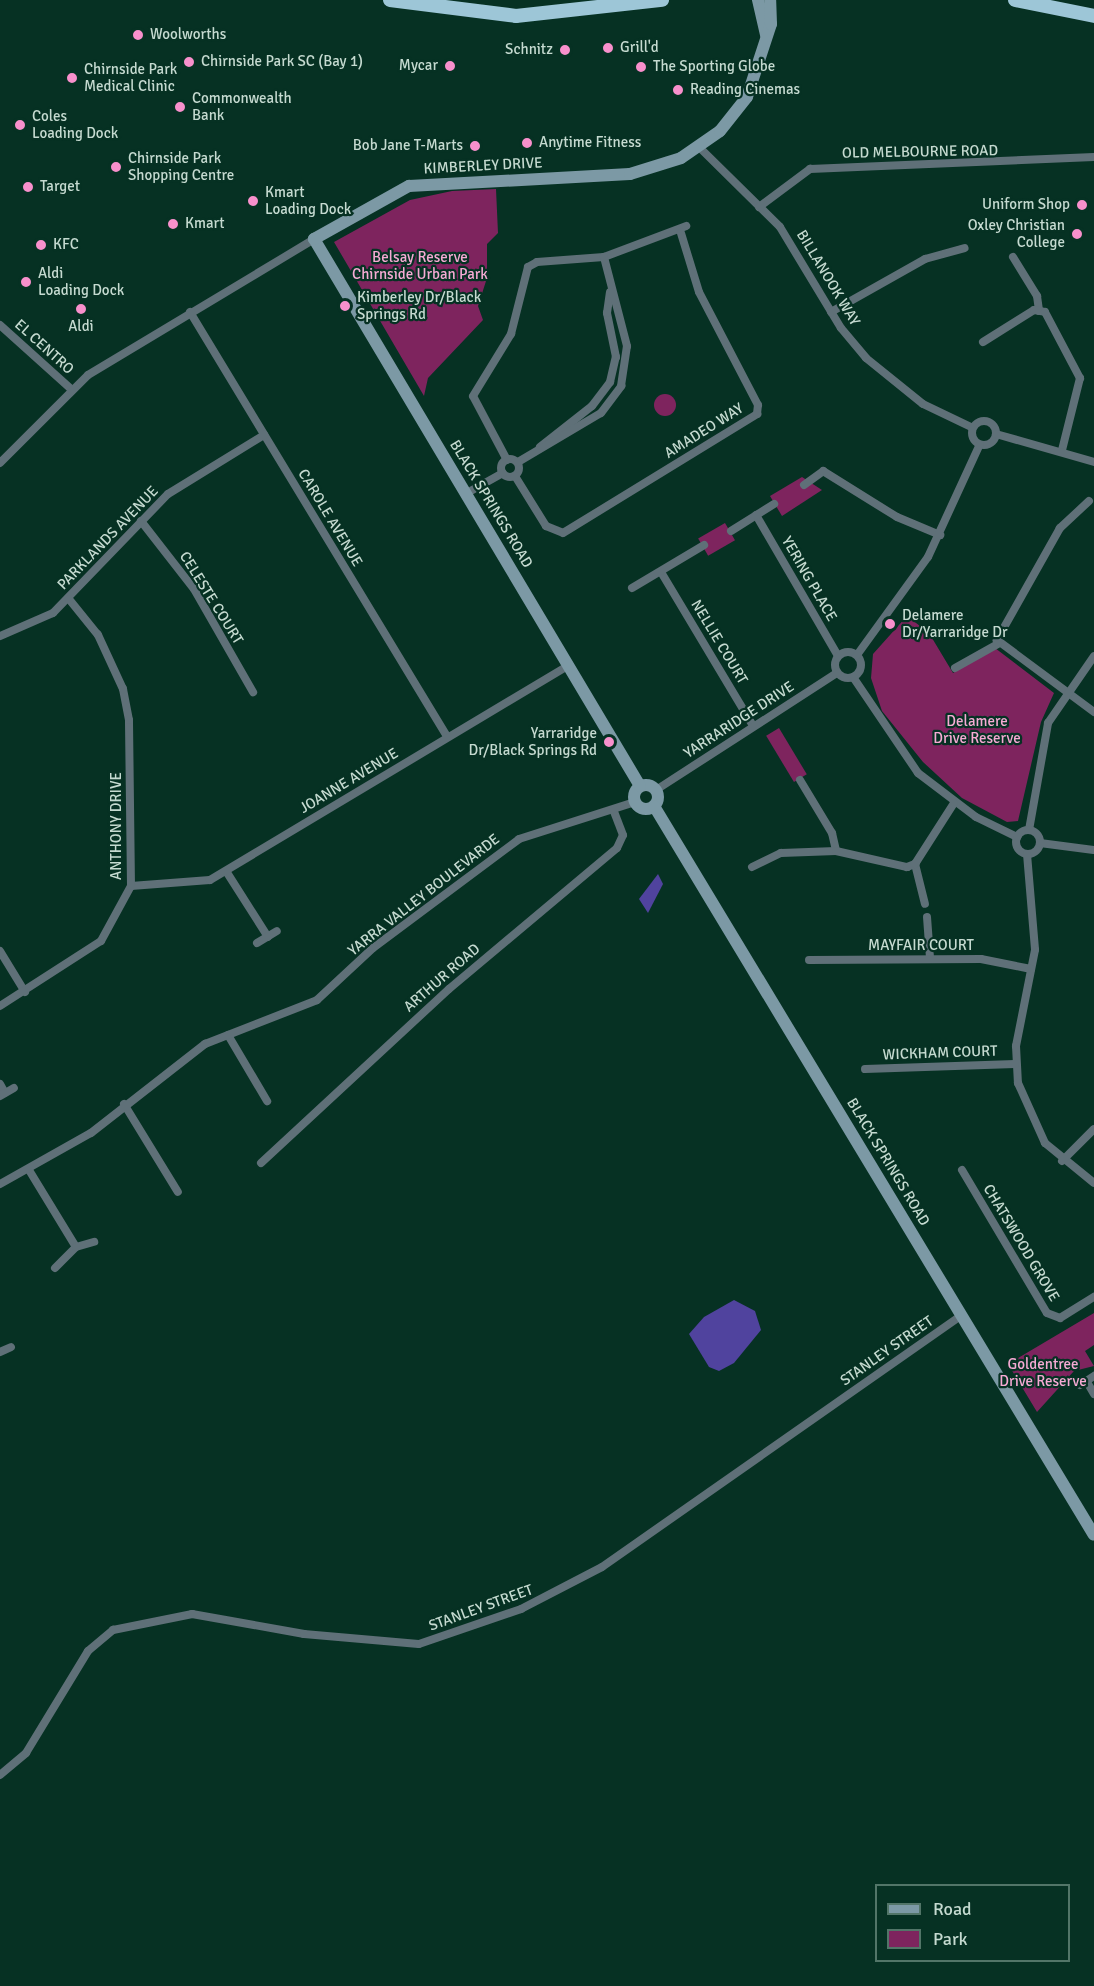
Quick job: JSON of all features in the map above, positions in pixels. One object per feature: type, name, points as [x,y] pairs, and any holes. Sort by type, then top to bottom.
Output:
[{"type":"highway","points":[[390,0],[435,9],[535,16],[662,0]]},
{"type":"highway","points":[[1016,0],[1094,16]]},
{"type":"main road","name":"KIMBERLEY DRIVE","points":[[758,0],[766,35]]},
{"type":"main road","points":[[771,6],[779,0]]},
{"type":"main road","name":"KIMBERLEY DRIVE","points":[[314,238],[409,186],[630,174],[700,148],[747,97],[766,35],[771,6]]},
{"type":"main road","name":"BLACK SPRINGS ROAD","points":[[314,238],[640,786]]},
{"type":"main road","points":[[640,786],[656,790],[654,806],[644,808],[635,802],[640,786]]},
{"type":"main road","name":"BLACK SPRINGS ROAD","points":[[654,806],[1094,1535]]},
{"type":"street","name":"BILLANOOK WAY","points":[[700,148],[791,242],[831,312],[853,344],[894,385],[973,428],[987,421],[996,434]]},
{"type":"street","name":"OLD MELBOURNE ROAD","points":[[759,207],[810,169],[1094,157]]},
{"type":"street","name":"AMADEO WAY","points":[[514,476],[546,526],[563,533],[757,414],[758,405],[699,292],[683,229],[604,257]]},
{"type":"street","name":"KIMBERLEY DRIVE","points":[[0,462],[71,389],[190,312],[314,238]]},
{"type":"street","points":[[831,312],[925,259],[965,248]]},
{"type":"street","points":[[467,493],[503,473],[507,460],[473,396],[511,334],[528,267],[537,261],[604,257],[610,292],[607,313],[616,357],[608,386],[538,450],[518,462],[507,460]]},
{"type":"street","points":[[1013,257],[1037,296],[1039,311],[1054,326],[1080,378],[1062,450]]},
{"type":"street","points":[[983,342],[1039,311]]},
{"type":"street","name":"CAROLE AVENUE","points":[[190,312],[447,737]]},
{"type":"street","name":"EL CENTRO","points":[[0,325],[71,389]]},
{"type":"street","points":[[857,655],[940,535],[980,444],[973,428]]},
{"type":"street","points":[[980,444],[991,443],[996,434],[1062,450],[1094,462]]},
{"type":"street","name":"PARKLANDS AVENUE","points":[[0,636],[37,624],[69,598],[168,494],[264,435]]},
{"type":"street","points":[[503,473],[514,476],[518,462]]},
{"type":"street","points":[[804,485],[824,471],[897,517],[940,535]]},
{"type":"street","points":[[998,644],[998,633],[1060,528],[1089,501]]},
{"type":"street","points":[[731,531],[774,504]]},
{"type":"street","name":"YERING PLACE","points":[[756,515],[838,656]]},
{"type":"street","name":"CELESTE COURT","points":[[141,521],[194,589],[253,692]]},
{"type":"street","points":[[632,588],[704,545]]},
{"type":"street","name":"NELLIE COURT","points":[[661,572],[753,726]]},
{"type":"street","name":"ANTHONY DRIVE","points":[[0,1006],[101,941],[131,886],[129,720],[123,689],[98,635],[69,598]]},
{"type":"street","points":[[955,668],[998,644]]},
{"type":"street","points":[[998,644],[1094,712]]},
{"type":"street","points":[[857,655],[838,656],[837,673],[853,677],[903,757],[954,803],[1017,837]]},
{"type":"street","points":[[853,677],[861,669],[857,655]]},
{"type":"street","points":[[1017,837],[1029,830],[1048,723],[1094,656]]},
{"type":"street","name":"JOANNE AVENUE","points":[[131,886],[197,884],[226,871],[569,664]]},
{"type":"street","name":"YARRARIDGE DRIVE","points":[[656,790],[837,673]]},
{"type":"street","points":[[800,780],[832,833],[836,851]]},
{"type":"street","name":"YARRA VALLEY BOULEVARDE","points":[[0,1185],[30,1170],[91,1133],[187,1055],[228,1035],[317,1000],[373,948],[519,839],[544,827],[614,811],[635,802]]},
{"type":"street","points":[[752,867],[781,853],[836,851],[899,869],[915,864],[954,803]]},
{"type":"street","name":"ARTHUR ROAD","points":[[261,1163],[449,989],[617,848],[623,835],[614,811]]},
{"type":"street","points":[[1029,830],[1040,843],[1094,850]]},
{"type":"street","points":[[1017,837],[1018,848],[1027,854]]},
{"type":"street","points":[[1027,854],[1040,843]]},
{"type":"street","points":[[1027,854],[1035,934],[1032,969],[1015,1064],[1034,1124],[1062,1161],[1094,1183]]},
{"type":"street","points":[[915,864],[925,904]]},
{"type":"street","points":[[226,871],[268,937]]},
{"type":"street","points":[[927,917],[930,958]]},
{"type":"street","points":[[257,943],[277,931]]},
{"type":"street","points":[[0,951],[25,992]]},
{"type":"street","name":"MAYFAIR COURT","points":[[809,960],[981,959],[1032,969]]},
{"type":"street","points":[[228,1035],[267,1101]]},
{"type":"street","name":"WICKHAM COURT","points":[[865,1069],[1015,1064]]},
{"type":"street","points":[[0,1084],[3,1095],[14,1088]]},
{"type":"street","points":[[124,1104],[177,1192]]},
{"type":"street","points":[[1062,1161],[1094,1129]]},
{"type":"street","points":[[30,1170],[76,1247]]},
{"type":"street","name":"CHATSWOOD GROVE","points":[[962,1170],[1047,1313],[1060,1318],[1094,1297]]},
{"type":"street","points":[[55,1268],[76,1247],[94,1242]]},
{"type":"street","name":"STANLEY STREET","points":[[0,1774],[26,1753],[88,1651],[113,1630],[192,1614],[304,1634],[419,1644],[521,1609],[602,1567],[962,1315]]},
{"type":"street","points":[[0,1352],[11,1347]]},
{"type":"street","points":[[1087,1381],[1094,1394]]},
{"type":"green space","name":"Belsay Reserve Chirnside Urban Park","points":[[496,189],[498,233],[487,244],[487,278],[478,306],[483,320],[428,378],[424,396],[334,242],[410,200],[452,191]]},
{"type":"green space","points":[[665,394],[673,397],[676,405],[673,413],[665,416],[657,413],[654,405],[657,397]]},
{"type":"green space","points":[[802,477],[822,490],[782,516],[770,496]]},
{"type":"green space","points":[[725,523],[735,540],[708,556],[698,538]]},
{"type":"green space","name":"Delamere Drive Reserve","points":[[907,616],[929,633],[953,673],[995,648],[1054,693],[1041,722],[1018,821],[1007,822],[962,798],[923,762],[882,711],[871,678],[873,654]]},
{"type":"green space","points":[[779,728],[807,774],[794,782],[766,736]]},
{"type":"green space","name":"Goldentree Drive Reserve","points":[[1094,1313],[1094,1345],[1085,1351],[1094,1366],[1074,1371],[1037,1412],[1008,1364]]},
{"type":"shaded area","points":[[658,874],[663,884],[648,913],[639,899]]},
{"type":"shaded area","points":[[734,1300],[755,1311],[761,1330],[734,1363],[719,1371],[709,1367],[689,1334],[704,1317]]},
{"type":"place","name":"Woolworths","points":[[138,35]]},
{"type":"place","name":"Grill'd","points":[[608,48]]},
{"type":"place","name":"Schnitz","points":[[565,50]]},
{"type":"place","name":"Chirnside Park SC (Bay 1)","points":[[189,62]]},
{"type":"place","name":"Mycar","points":[[450,66]]},
{"type":"place","name":"The Sporting Globe","points":[[641,67]]},
{"type":"place","name":"Chirnside Park Medical Clinic","points":[[72,78]]},
{"type":"place","name":"Reading Cinemas","points":[[678,90]]},
{"type":"place","name":"Commonwealth Bank","points":[[180,107]]},
{"type":"place","name":"Coles Loading Dock","points":[[20,125]]},
{"type":"place","name":"Anytime Fitness","points":[[527,143]]},
{"type":"place","name":"Bob Jane T-Marts","points":[[475,146]]},
{"type":"place","name":"Chirnside Park Shopping Centre","points":[[116,167]]},
{"type":"place","name":"Target","points":[[28,187]]},
{"type":"place","name":"Kmart Loading Dock","points":[[253,201]]},
{"type":"place","name":"Uniform Shop","points":[[1082,205]]},
{"type":"place","name":"Kmart","points":[[173,224]]},
{"type":"place","name":"Oxley Christian College","points":[[1077,234]]},
{"type":"place","name":"KFC","points":[[41,245]]},
{"type":"place","name":"Aldi Loading Dock","points":[[26,282]]},
{"type":"place","name":"Kimberley Dr/Black Springs Rd","points":[[345,306]]},
{"type":"place","name":"Aldi","points":[[81,309]]},
{"type":"place","name":"Delamere Dr/Yarraridge Dr","points":[[890,624]]},
{"type":"place","name":"Yarraridge Dr/Black Springs Rd","points":[[609,742]]}]
